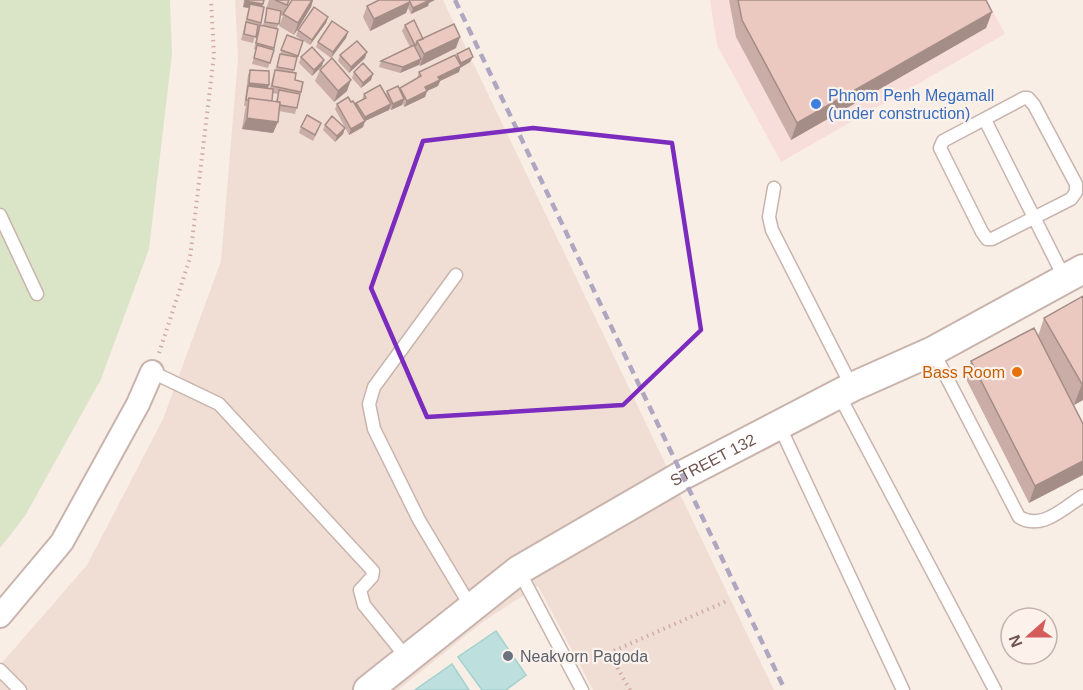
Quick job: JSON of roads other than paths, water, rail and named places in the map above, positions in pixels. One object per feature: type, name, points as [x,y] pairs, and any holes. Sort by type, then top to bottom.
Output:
[{"type":"street","name":"STREET 132","points":[[368,690],[519,570],[681,476],[846,391],[933,351],[1074,274]]},
{"type":"street","points":[[0,616],[62,542],[138,404],[152,372]]},
{"type":"lane","points":[[1024,98],[1028,98],[1034,105],[1076,184],[1076,192],[1071,199],[992,239],[987,238],[982,232],[940,148],[943,141],[985,120],[1024,98]]},
{"type":"lane","points":[[985,120],[1034,218],[1074,274]]},
{"type":"lane","points":[[774,188],[769,218],[772,230],[846,391],[995,690]]},
{"type":"lane","points":[[0,215],[37,294]]},
{"type":"lane","points":[[456,275],[374,387],[369,404],[374,429],[419,520],[471,607]]},
{"type":"lane","points":[[933,351],[1019,517],[1029,523],[1042,522],[1083,496]]},
{"type":"lane","points":[[152,372],[219,404],[372,571],[372,577],[360,590],[364,605],[407,658]]},
{"type":"lane","points":[[779,425],[903,690]]},
{"type":"lane","points":[[519,570],[582,690]]},
{"type":"lane","points":[[0,670],[20,690]]},
{"type":"water","points":[[496,631],[526,675],[506,690],[482,690],[458,657]]},
{"type":"water","points":[[452,664],[469,690],[415,690]]},
{"type":"railway","points":[[455,0],[785,690]]},
{"type":"place","name":"Phnom Penh Megamall (under construction)","points":[[816,104]]},
{"type":"place","name":"Bass Room","points":[[1017,372]]},
{"type":"place","name":"Neakvorn Pagoda","points":[[508,656]]}]
